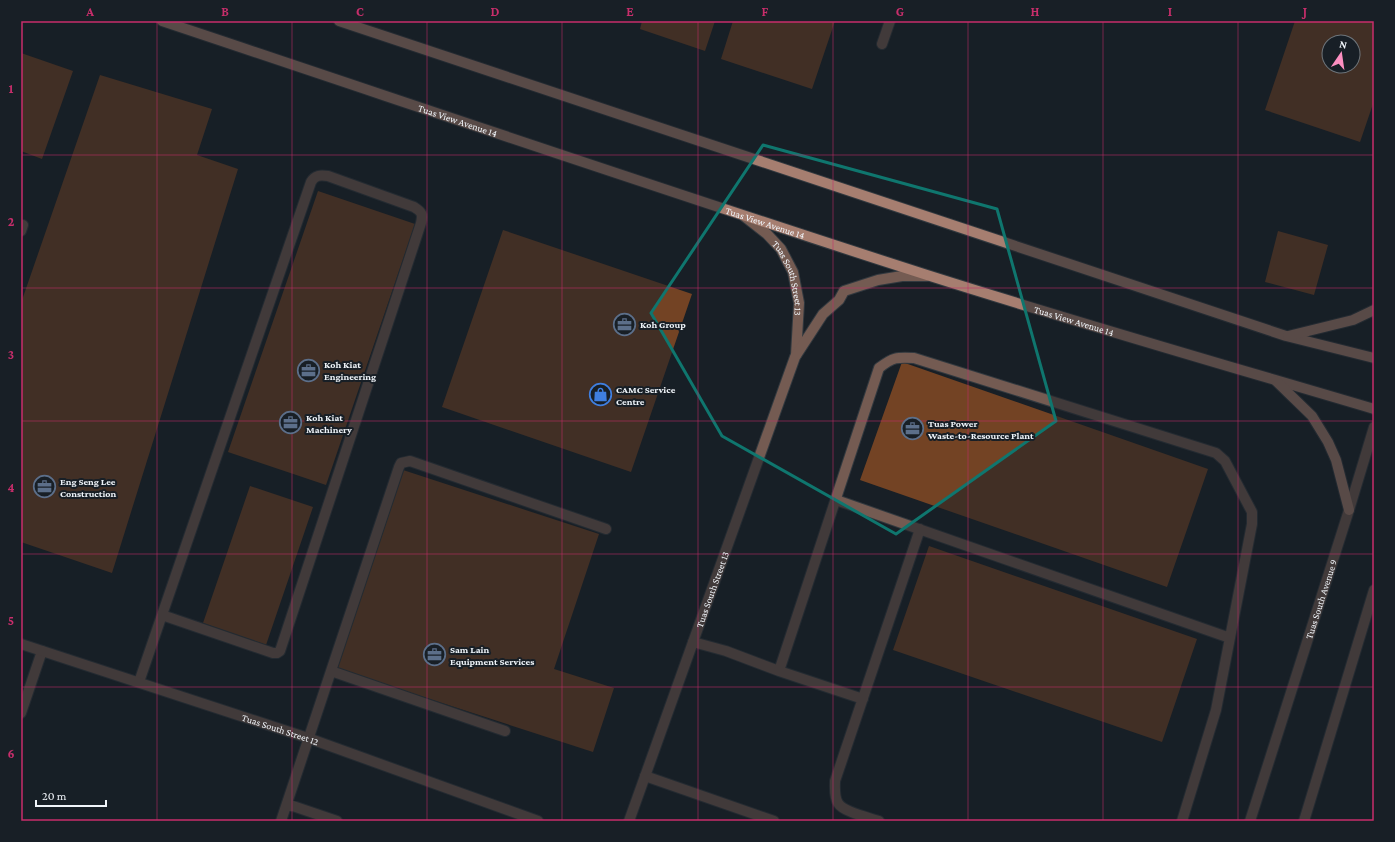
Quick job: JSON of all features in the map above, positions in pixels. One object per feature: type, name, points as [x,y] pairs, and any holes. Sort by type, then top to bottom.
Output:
[{"type":"street","name":"Tuas View Avenue 14","points":[[162,21],[743,215],[931,276],[1374,409]]},
{"type":"street","points":[[340,21],[1286,336],[1374,358]]},
{"type":"street","points":[[882,44],[890,21]]},
{"type":"street","points":[[139,682],[162,615],[313,179],[316,176],[321,175],[328,176],[414,207],[421,212],[423,217],[280,651],[273,653],[162,615]]},
{"type":"street","name":"Tuas South Street 13","points":[[743,215],[767,234],[781,249],[793,272],[799,304],[795,357]]},
{"type":"street","name":"Tuas South Street 13","points":[[629,821],[795,357],[823,314],[839,300],[844,291],[878,280],[902,276],[931,276]]},
{"type":"street","points":[[1286,336],[1353,320],[1374,310]]},
{"type":"street","points":[[779,671],[879,368],[890,360],[899,357],[914,358],[1216,453],[1225,461],[1252,512],[1252,524],[1216,710],[1182,821]]},
{"type":"street","points":[[1274,380],[1312,416],[1328,442],[1336,460],[1349,510]]},
{"type":"street","name":"Tuas South Avenue 9","points":[[1250,821],[1374,427]]},
{"type":"street","points":[[281,821],[401,463],[410,461],[606,529]]},
{"type":"street","points":[[836,500],[1230,638]]},
{"type":"street","points":[[879,821],[844,809],[838,803],[835,793],[835,781],[920,529]]},
{"type":"street","points":[[1304,821],[1374,590]]},
{"type":"street","points":[[693,642],[726,651],[779,671],[863,699]]},
{"type":"street","name":"Tuas South Street 12","points":[[21,644],[308,738],[538,821]]},
{"type":"street","points":[[22,707],[42,651]]},
{"type":"street","points":[[331,671],[505,731]]},
{"type":"street","points":[[645,776],[774,821]]},
{"type":"street","points":[[286,804],[337,821]]},
{"type":"highlighted area","points":[[763,145],[997,209],[1056,421],[896,534],[722,436],[651,313]]},
{"type":"building","points":[[642,21],[715,21],[705,51],[640,29]]},
{"type":"building","points":[[733,21],[835,21],[812,89],[721,59]]},
{"type":"building","points":[[1295,21],[1374,21],[1374,101],[1360,142],[1265,110]]},
{"type":"building","points":[[21,53],[73,71],[42,159],[21,151]]},
{"type":"building","points":[[100,75],[212,109],[197,155],[238,169],[112,573],[21,542],[21,303]]},
{"type":"building","points":[[318,191],[415,224],[326,485],[228,452]]},
{"type":"building","points":[[503,230],[692,294],[631,472],[442,407]]},
{"type":"building","points":[[1278,231],[1328,245],[1314,295],[1265,282]]},
{"type":"building","points":[[902,362],[1208,469],[1167,587],[860,480]]},
{"type":"building","points":[[403,470],[599,534],[554,669],[614,688],[593,752],[337,669]]},
{"type":"building","points":[[250,486],[313,507],[266,645],[203,623]]},
{"type":"building","points":[[929,546],[1197,639],[1162,742],[893,650]]},
{"type":"place","name":"Koh Group","points":[[624,324]]},
{"type":"place","name":"Koh Kiat Engineering","points":[[308,370]]},
{"type":"place","name":"CAMC Service Centre","points":[[601,395]]},
{"type":"place","name":"Koh Kiat Machinery","points":[[290,423]]},
{"type":"place","name":"Tuas Power Waste-to-Resource Plant","points":[[912,429]]},
{"type":"place","name":"Eng Seng Lee Construction","points":[[44,487]]},
{"type":"place","name":"Sam Lain Equipment Services","points":[[434,655]]}]
